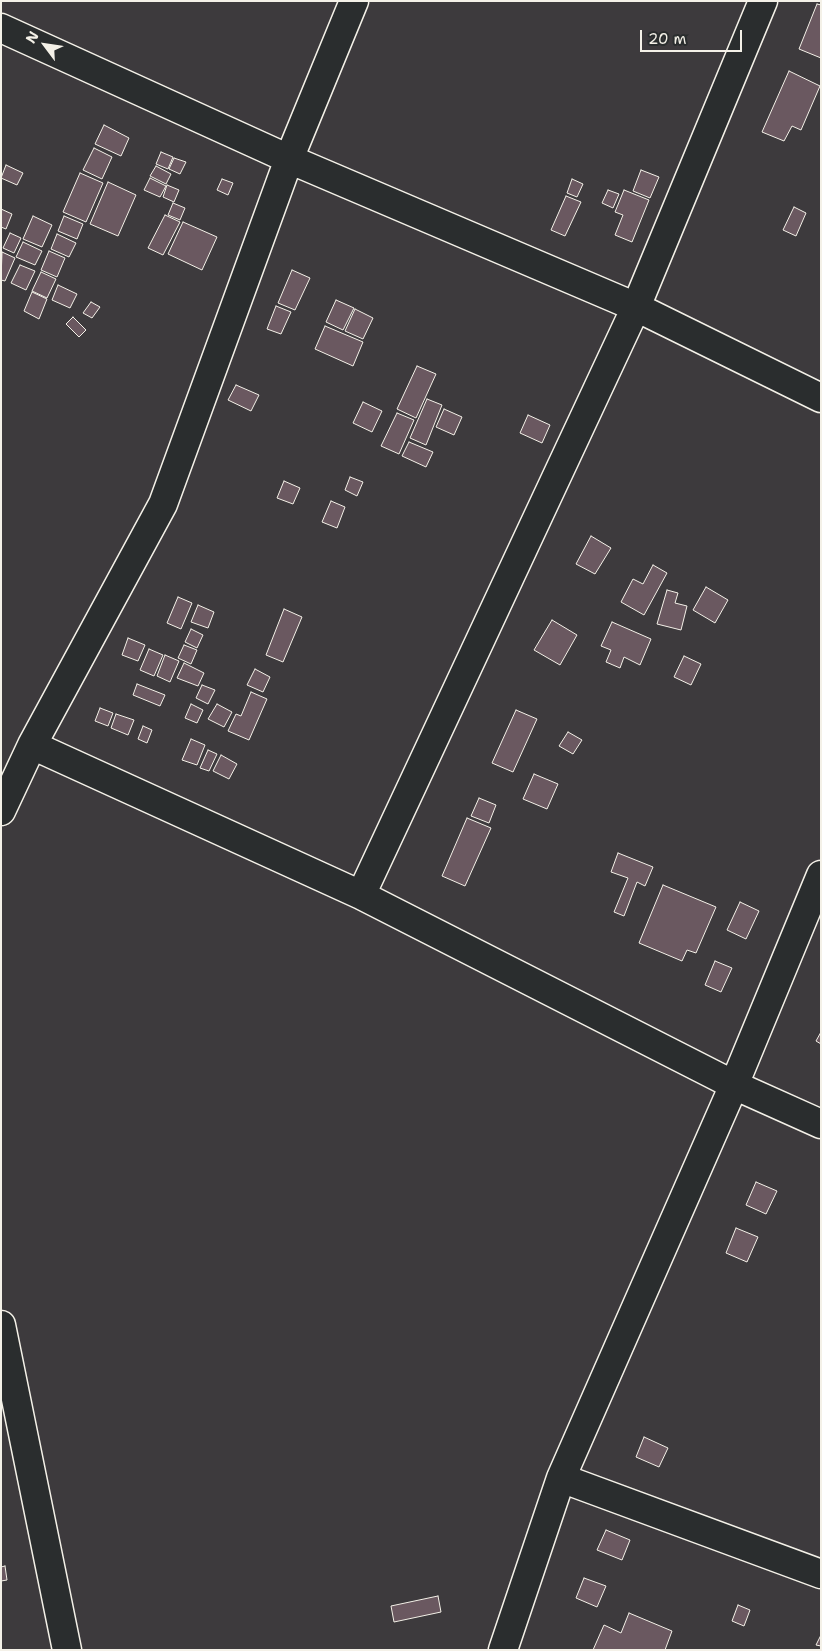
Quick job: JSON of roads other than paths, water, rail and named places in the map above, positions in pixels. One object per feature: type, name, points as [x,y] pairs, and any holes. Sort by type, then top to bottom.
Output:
[{"type":"street","points":[[1,811],[32,745],[163,504],[289,159],[354,1]]},
{"type":"street","points":[[361,895],[636,307],[763,1]]},
{"type":"street","points":[[1,28],[289,159],[636,307],[821,398]]},
{"type":"street","points":[[32,745],[361,895],[734,1085],[821,1124]]},
{"type":"street","points":[[503,1650],[561,1478],[734,1085],[821,876]]},
{"type":"street","points":[[1,1325],[67,1650]]},
{"type":"street","points":[[561,1478],[821,1574]]}]
